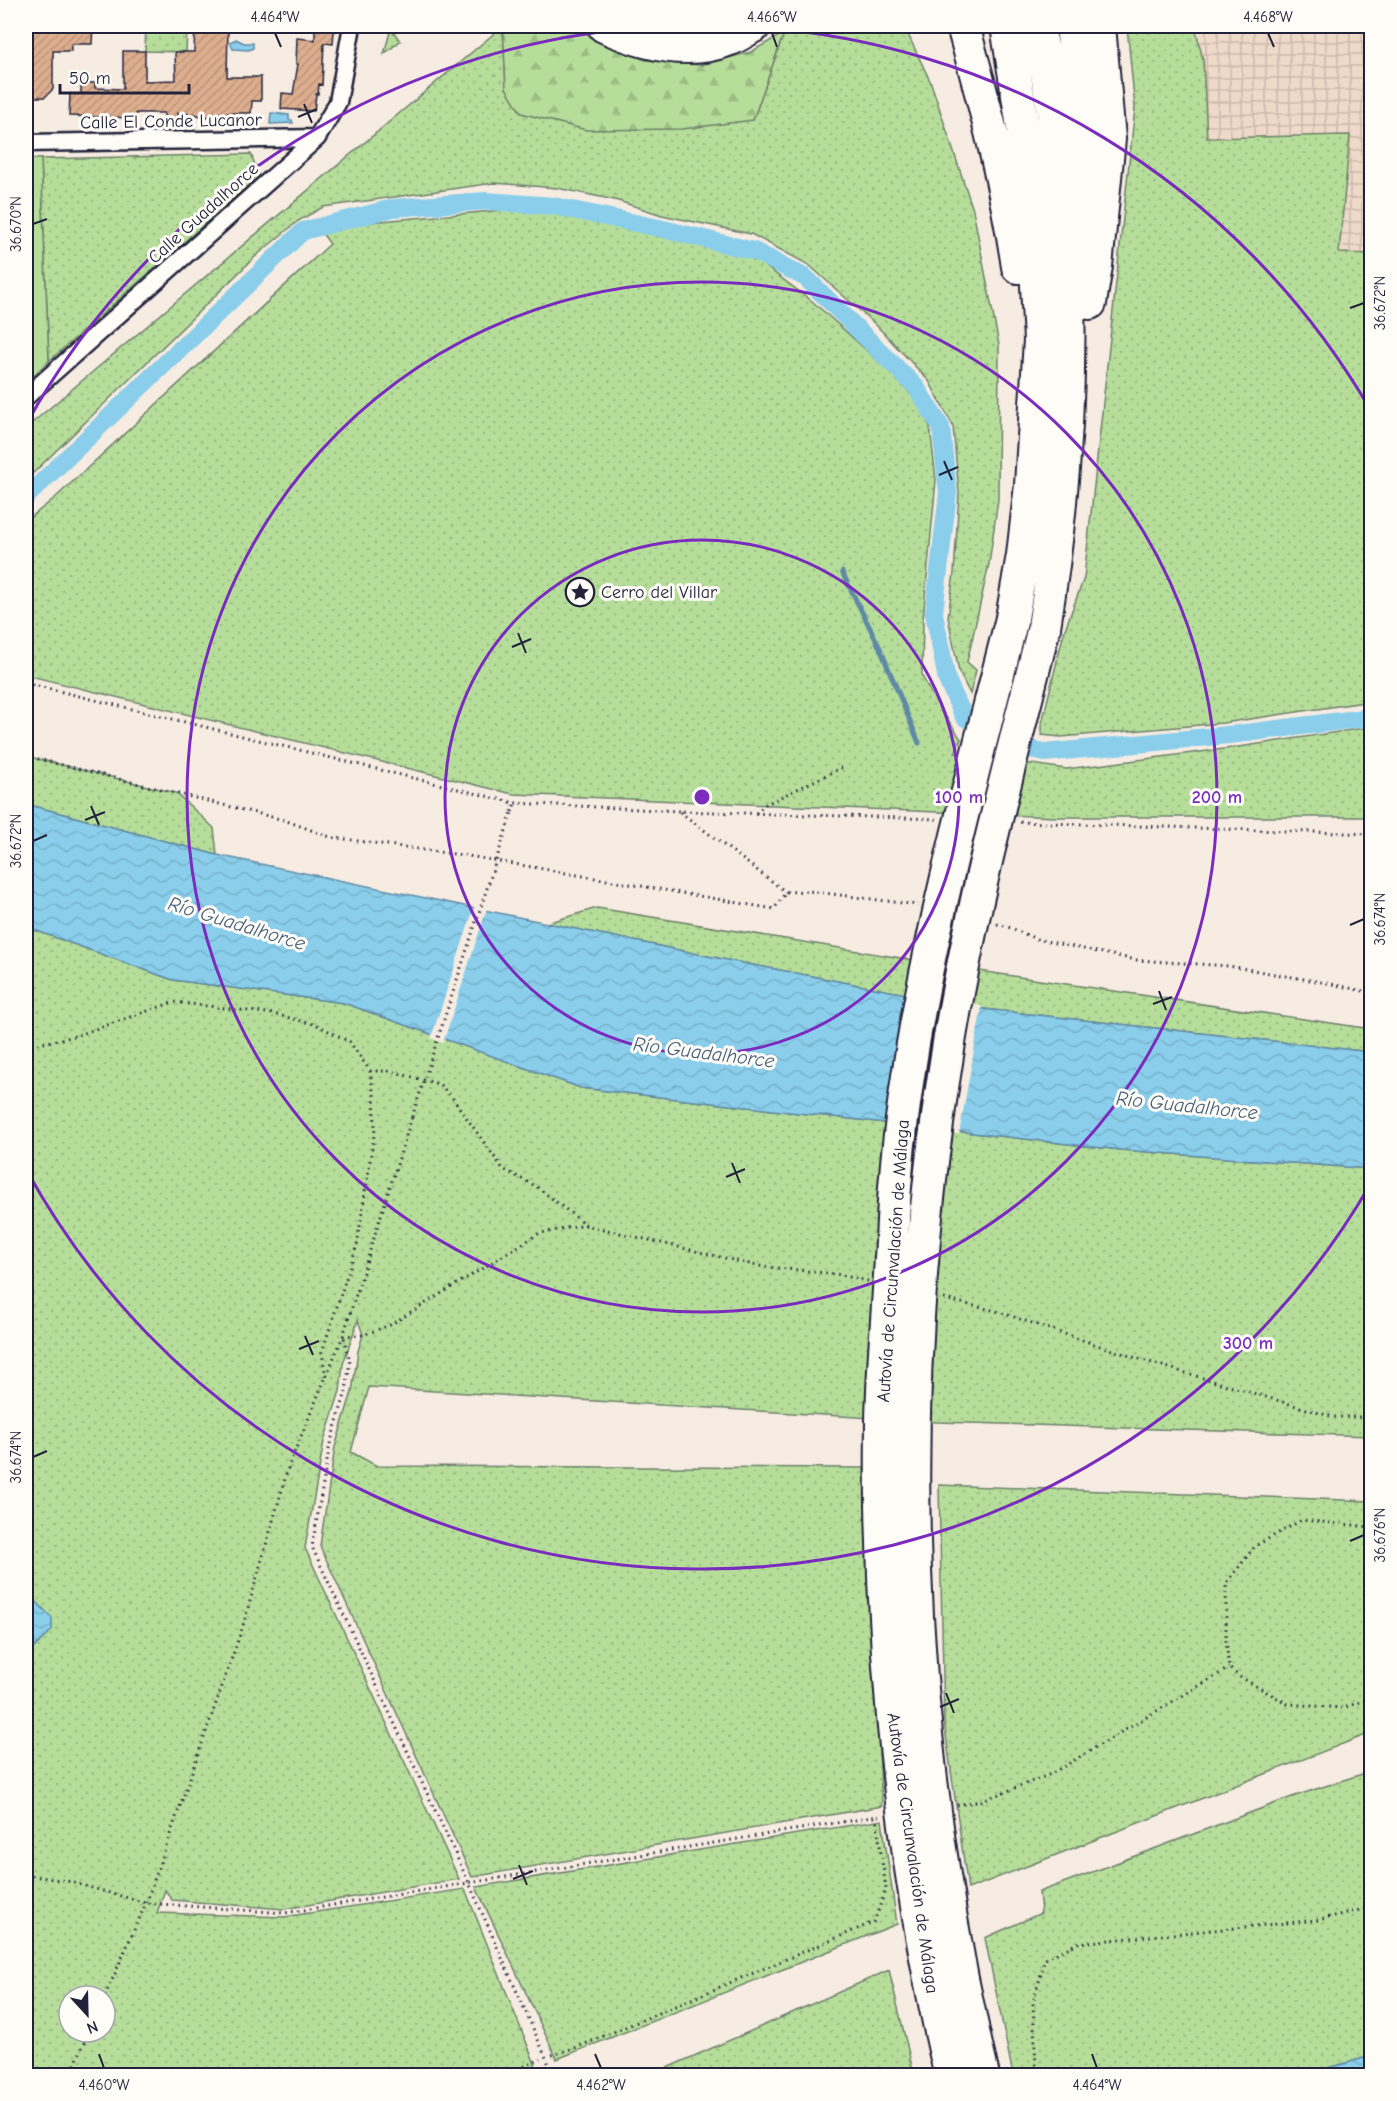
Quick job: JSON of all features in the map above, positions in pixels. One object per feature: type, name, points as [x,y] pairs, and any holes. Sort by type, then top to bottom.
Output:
[{"type":"highway","points":[[604,26],[650,44],[676,47],[705,46],[730,39],[754,26]]},
{"type":"highway","points":[[662,26],[703,26]]},
{"type":"highway","points":[[939,26],[952,50],[997,159]]},
{"type":"highway","points":[[963,26],[997,159],[1013,236],[1023,306],[1024,345],[1036,401]]},
{"type":"highway","name":"Autovía de Circunvalación de Málaga","points":[[951,2076],[926,1955],[905,1826],[892,1718],[884,1596],[882,1420],[896,1175],[916,1026],[928,958],[1012,618],[1023,555],[1031,485],[1040,340],[1031,178],[1007,26]]},
{"type":"highway","name":"Autovía de Circunvalación de Málaga","points":[[983,2076],[955,1946],[935,1822],[923,1716],[915,1594],[913,1503],[916,1340],[930,1179],[948,1045],[963,965],[1044,627],[1062,487],[1069,363],[1068,276],[1062,183],[1038,26]]},
{"type":"highway","points":[[1072,26],[1084,130],[1086,265],[1090,303]]},
{"type":"highway","points":[[1066,416],[1087,364],[1090,303],[1109,139],[1100,26]]},
{"type":"street","name":"Calle Guadalhorce","points":[[26,397],[317,138],[338,102],[352,26]]},
{"type":"street","name":"Calle El Conde Lucanor","points":[[26,143],[317,138]]},
{"type":"path","points":[[26,683],[515,803],[343,1336],[289,1465],[242,1629],[146,1904],[110,1984]]},
{"type":"path","points":[[26,756],[284,820],[330,837],[468,856],[774,909],[786,892]]},
{"type":"path","points":[[756,813],[766,804],[843,766]]},
{"type":"path","points":[[679,811],[786,892],[808,891],[923,905]]},
{"type":"path","points":[[989,922],[1011,928],[1036,939],[1136,960],[1229,966],[1371,993]]},
{"type":"path","points":[[26,1047],[75,1036],[174,1002],[274,1014],[317,1025],[350,1042],[370,1071],[374,1096],[375,1129],[357,1245],[322,1352],[326,1379]]},
{"type":"path","points":[[370,1071],[390,1071],[439,1084],[451,1096],[503,1168],[537,1187],[586,1225]]},
{"type":"path","points":[[343,1336],[363,1335],[390,1325],[540,1233],[586,1225],[758,1266],[836,1274],[870,1282]]},
{"type":"path","points":[[939,1298],[996,1311],[1136,1358],[1333,1418],[1371,1417]]},
{"type":"path","points":[[343,1336],[350,1360],[346,1392],[330,1444],[312,1547],[469,1883],[554,2076]]},
{"type":"path","points":[[1371,1527],[1302,1520],[1255,1546],[1226,1584],[1226,1641],[1230,1668],[1240,1677],[1288,1704],[1343,1708],[1371,1698]]},
{"type":"path","points":[[946,1806],[981,1801],[1051,1774],[1230,1668]]},
{"type":"path","points":[[26,1875],[67,1881],[146,1904],[285,1913],[888,1815]]},
{"type":"path","points":[[552,2055],[578,2047],[874,1922],[886,1888],[876,1817]]},
{"type":"path","points":[[1032,2076],[1036,2069],[1033,2002],[1045,1959],[1078,1943],[1318,1920],[1371,1907]]},
{"type":"path","points":[[70,2076],[84,2044]]},
{"type":"path","points":[[502,2076],[541,2060]]},
{"type":"shaded area","points":[[1195,26],[1371,26],[1371,254],[1339,253],[1349,135],[1207,138],[1203,60]]},
{"type":"green space","points":[[146,26],[187,26],[186,52],[145,51]]},
{"type":"green space","points":[[503,26],[506,88],[753,120],[784,33],[791,26],[904,26],[931,83],[973,210],[999,345],[998,499],[989,564],[967,662],[976,670],[970,694],[959,672],[948,617],[954,573],[959,494],[953,426],[929,381],[876,325],[809,265],[751,234],[662,215],[615,200],[557,188],[494,183],[323,207],[298,221],[257,255],[26,480],[26,428]]},
{"type":"green space","points":[[503,26],[576,26],[602,44],[646,60],[700,65],[751,52],[784,33],[753,120],[682,129],[586,130],[521,113],[506,88]]},
{"type":"green space","points":[[1127,26],[1195,26],[1203,60],[1207,138],[1350,135],[1339,253],[1372,254],[1371,701],[1223,723],[1061,737],[1042,735],[1042,723],[1064,632],[1084,578],[1135,108]]},
{"type":"green space","points":[[391,28],[400,41],[384,54]]},
{"type":"green space","points":[[251,154],[259,176],[49,361],[41,159]]},
{"type":"green space","points":[[26,159],[41,159],[49,361],[26,382]]},
{"type":"green space","points":[[516,209],[560,214],[753,257],[812,301],[895,376],[924,409],[930,427],[936,480],[923,619],[922,676],[961,739],[955,753],[1066,769],[1232,748],[1371,727],[1371,817],[1056,817],[513,794],[26,675],[26,521],[56,497],[330,244],[321,232],[369,222]]},
{"type":"green space","points":[[26,756],[176,793],[214,828],[217,855],[26,804]]},
{"type":"green space","points":[[597,908],[986,972],[1371,1029],[1371,1052],[984,1009],[547,923]]},
{"type":"green space","points":[[26,927],[173,980],[344,1003],[581,1088],[1121,1150],[1371,1169],[1371,1436],[937,1422],[369,1387],[351,1452],[377,1466],[864,1468],[882,1806],[472,1877],[320,1546],[335,1447],[352,1392],[358,1351],[363,1335],[358,1320],[343,1364],[340,1391],[324,1441],[305,1548],[459,1879],[284,1909],[172,1900],[165,1890],[157,1913],[284,1917],[465,1889],[537,2069],[524,2076],[83,2075],[86,2067],[81,2075],[26,2075]]},
{"type":"green space","points":[[939,1485],[1371,1501],[1371,1733],[968,1889],[944,1721]]},
{"type":"green space","points":[[1371,1771],[1371,2056],[1304,2075],[1013,2075],[985,1938],[1041,1913],[1039,1892],[1292,1797]]},
{"type":"green space","points":[[882,1820],[897,1924],[557,2059],[476,1887]]},
{"type":"green space","points":[[889,1970],[914,2075],[651,2075]]},
{"type":"water","points":[[236,39],[244,43],[253,43],[253,48],[233,49],[230,42]]},
{"type":"water","points":[[271,113],[289,115],[289,120],[293,123],[270,124]]},
{"type":"water","name":"Río Guadalhorce","points":[[26,804],[217,855],[727,960],[984,1009],[1371,1052],[1371,1169],[1121,1150],[581,1088],[344,1003],[173,980],[26,927]]},
{"type":"water","points":[[26,1557],[35,1568],[32,1597],[52,1618],[52,1630],[30,1652],[26,1692]]},
{"type":"water","points":[[1371,2056],[1371,2075],[1304,2075]]},
{"type":"pier","points":[[475,905],[487,908],[443,1043],[431,1038]]},
{"type":"pier","points":[[919,994],[982,1006],[959,1134],[895,1127]]},
{"type":"building","points":[[30,26],[93,26],[92,44],[71,44],[71,51],[53,51],[53,89],[45,97],[27,97],[26,51],[30,51]]},
{"type":"building","points":[[195,26],[228,26],[227,77],[261,77],[261,101],[252,101],[251,113],[215,113],[205,118],[195,114],[178,113],[178,118],[164,119],[164,113],[136,113],[136,118],[69,116],[70,94],[81,94],[81,83],[95,83],[95,88],[123,89],[123,51],[145,51],[145,81],[176,80],[175,52],[194,52]]},
{"type":"building","points":[[315,29],[334,30],[333,44],[324,43],[322,85],[319,84],[314,111],[281,109],[282,93],[293,94],[298,64],[296,64],[297,38],[315,40]]},
{"type":"waterway","points":[[26,497],[303,231],[393,208],[486,201],[553,206],[754,251],[806,278],[916,387],[941,427],[948,493],[934,613],[947,680],[964,717],[1004,741],[1044,753],[1238,734],[1372,717]]},
{"type":"waterway","points":[[842,572],[880,648],[919,743]]},
{"type":"place","name":"Cerro del Villar","points":[[580,592]]}]
